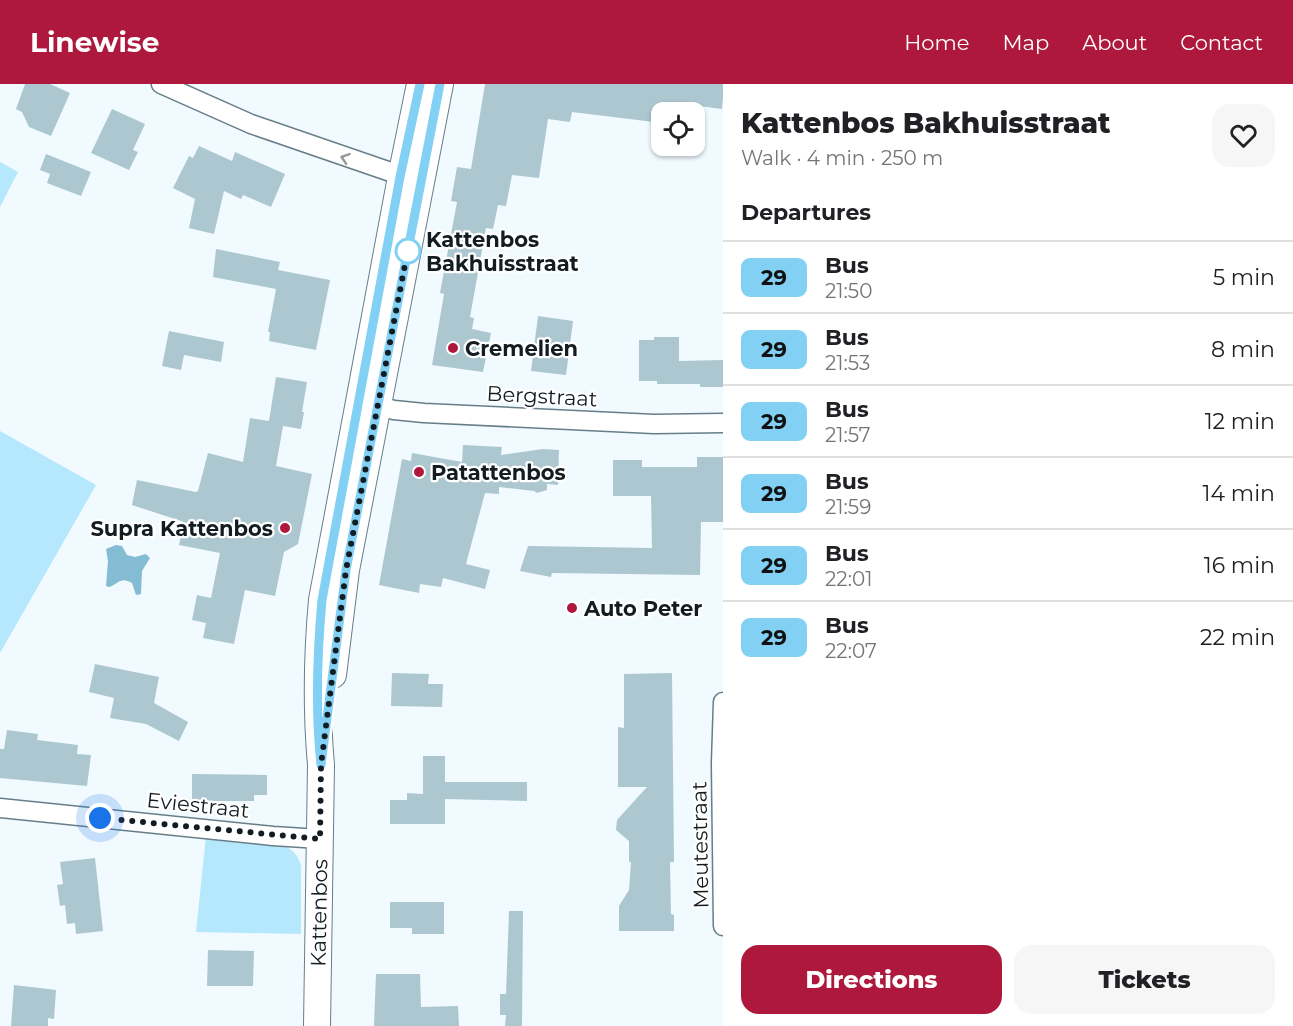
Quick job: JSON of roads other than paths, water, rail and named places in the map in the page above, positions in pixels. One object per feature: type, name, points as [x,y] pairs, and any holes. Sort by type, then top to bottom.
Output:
[{"type":"main road","name":"Kattenbos","points":[[317,1026],[321,765],[317,723],[318,654],[322,600],[370,404],[410,179],[420,84]]},
{"type":"main road","name":"Kattenbos","points":[[410,179],[440,84]]},
{"type":"street","points":[[161,84],[251,124],[410,179]]},
{"type":"street","name":"Bergstraat","points":[[370,404],[394,410],[424,413],[654,423],[723,423]]},
{"type":"street","name":"Meutestraat","points":[[723,702],[723,926]]},
{"type":"street","name":"Eviestraat","points":[[0,808],[320,839]]},
{"type":"place","name":"Kattenbos Bakhuisstraat","points":[[408,251]]},
{"type":"place","name":"Cremelien","points":[[453,348]]},
{"type":"place","name":"Patattenbos","points":[[419,472]]},
{"type":"place","name":"Supra Kattenbos","points":[[285,528]]},
{"type":"place","name":"Auto Peter","points":[[572,608]]}]
